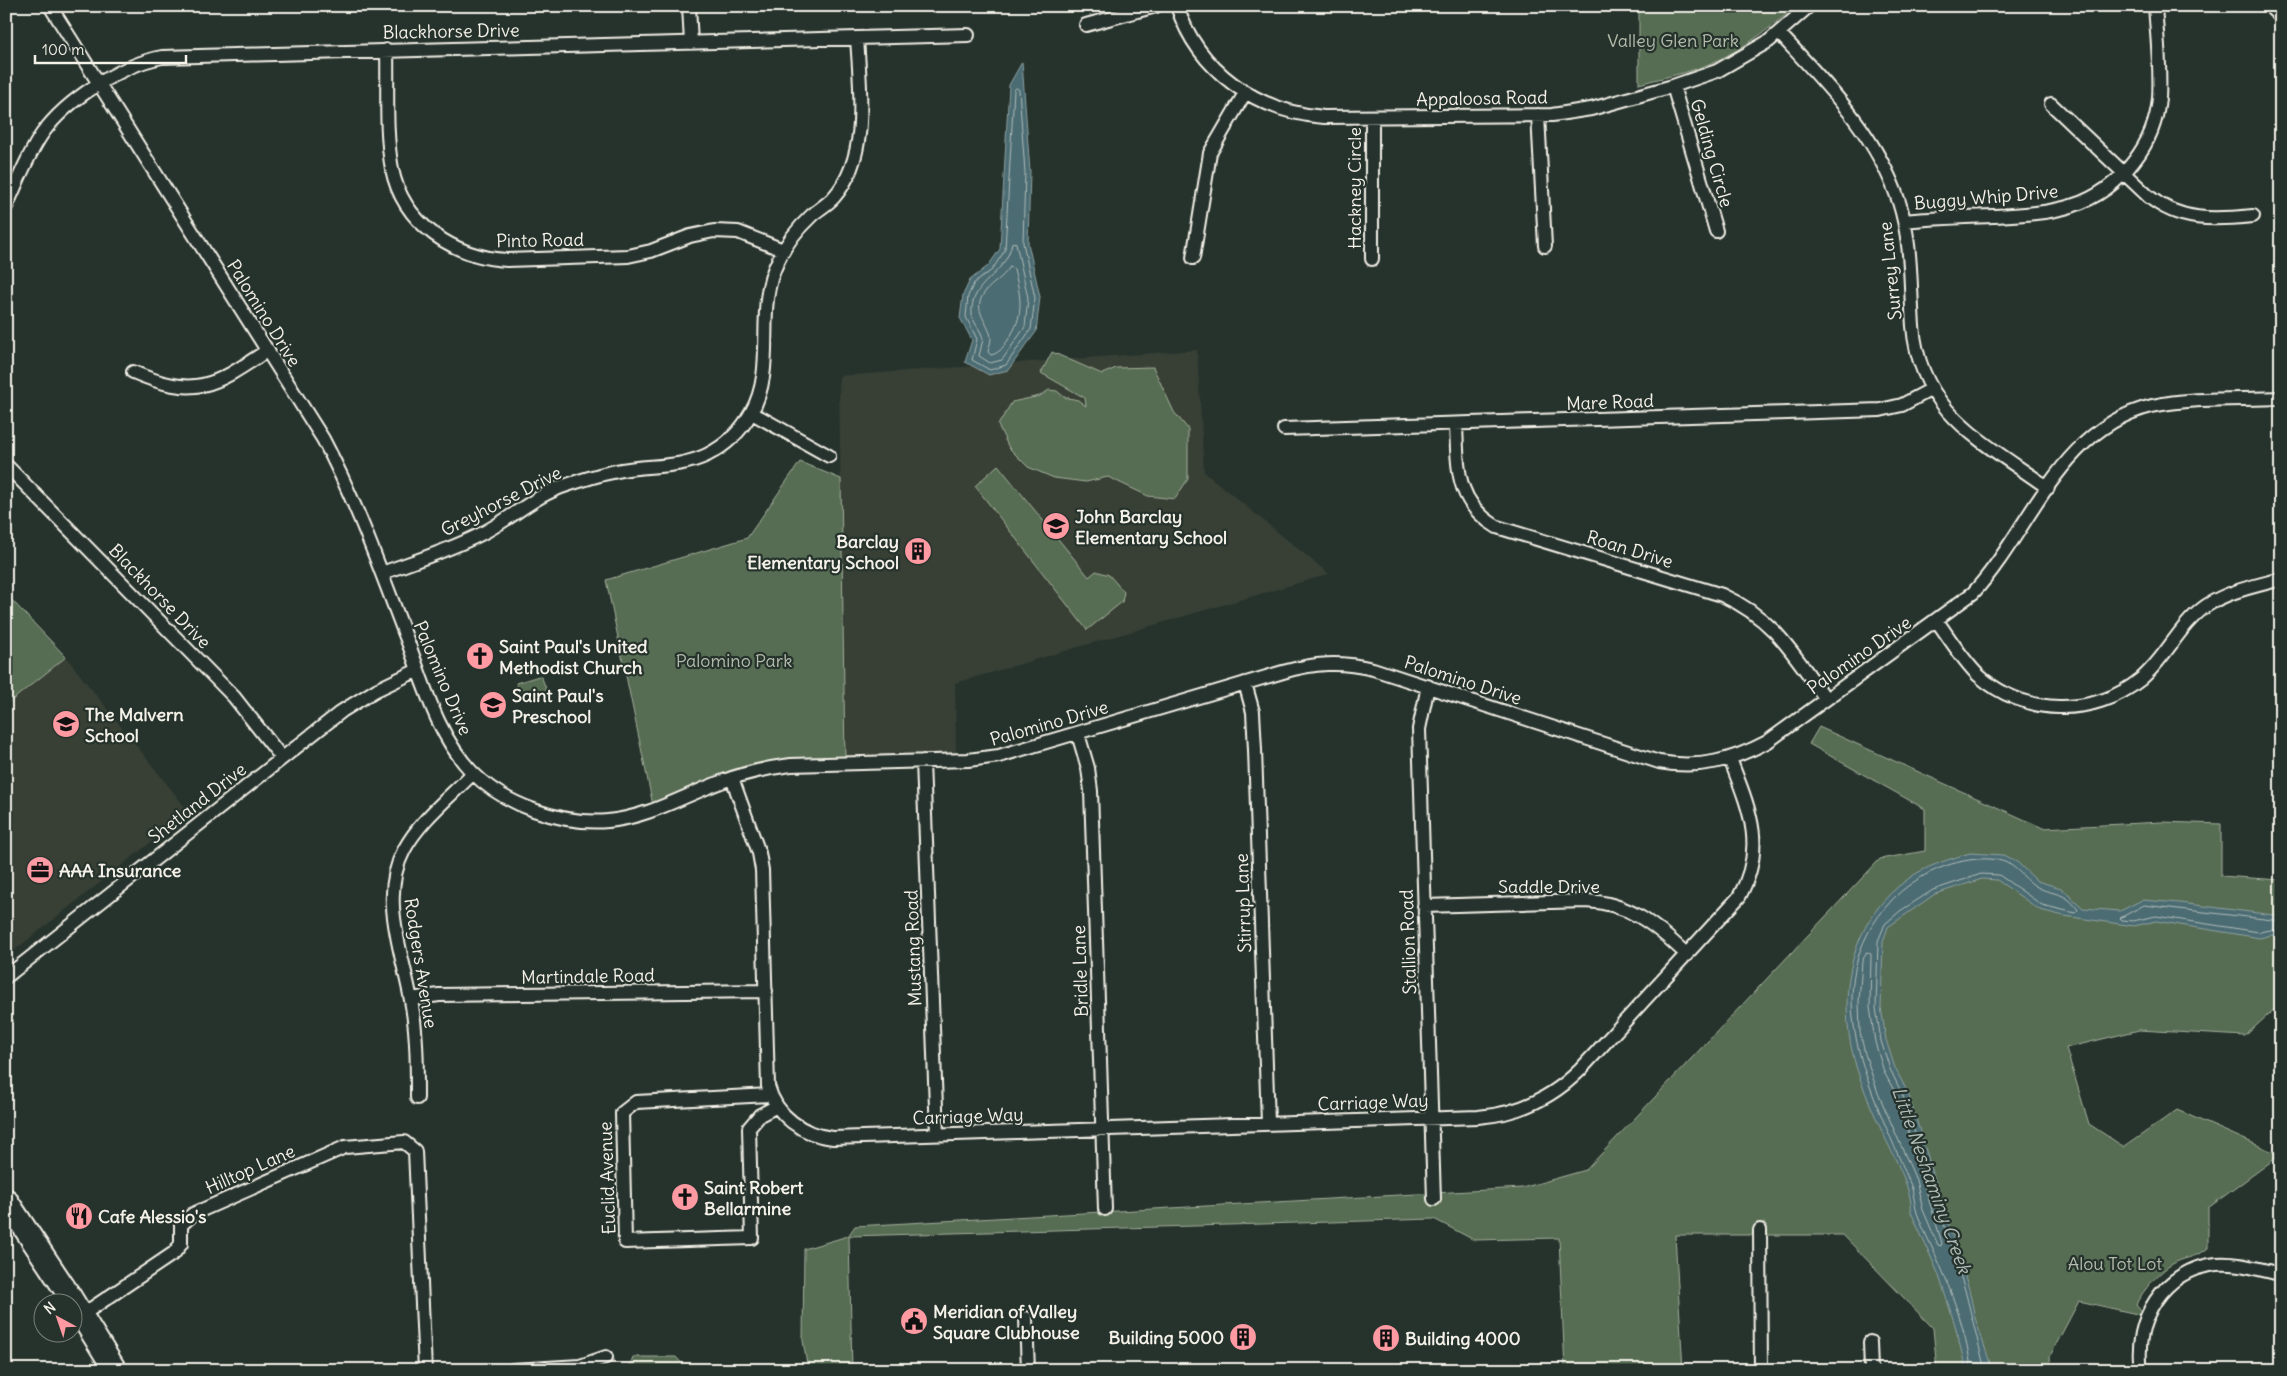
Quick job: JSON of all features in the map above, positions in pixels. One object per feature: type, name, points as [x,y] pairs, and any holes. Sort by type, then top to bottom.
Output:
[{"type":"highway","points":[[6,1200],[68,1294]]},
{"type":"highway","points":[[82,1315],[115,1370]]},
{"type":"street","name":"Palomino Drive","points":[[50,6],[323,439],[345,480],[442,729],[473,773],[520,804],[553,815],[587,821],[606,821],[648,812],[732,778],[755,771],[791,765],[923,761],[999,756],[1310,664],[1335,663],[1373,669],[1659,762],[1696,765],[1730,759],[1767,742],[1937,621],[1973,593],[1988,577],[2067,460],[2085,441],[2112,422],[2131,413],[2174,403],[2281,398]]},
{"type":"street","points":[[690,6],[691,43]]},
{"type":"street","points":[[1086,25],[1156,6]]},
{"type":"street","name":"Appaloosa Road","points":[[1177,6],[1188,32],[1203,56],[1223,76],[1245,92],[1272,106],[1305,115],[1372,117],[1538,116],[1575,112],[1674,86],[1735,62],[1779,33],[1809,6]]},
{"type":"street","name":"Buggy Whip Drive","points":[[1904,221],[2051,212],[2086,201],[2101,193],[2124,174],[2145,145],[2156,114],[2159,81],[2155,6]]},
{"type":"street","name":"Surrey Lane","points":[[1779,33],[1843,103],[1872,142],[1888,174],[1904,221],[1910,261],[1915,339],[1922,368],[1932,389],[1946,410],[1968,432],[2048,488]]},
{"type":"street","name":"Blackhorse Drive","points":[[6,207],[43,132],[66,108],[99,85],[133,65],[162,57],[968,35]]},
{"type":"street","name":"Greyhorse Drive","points":[[382,573],[470,540],[542,496],[566,485],[622,470],[679,465],[707,455],[732,438],[752,413],[759,398],[765,368],[765,313],[769,285],[783,250],[800,227],[833,198],[854,164],[859,138],[857,38]]},
{"type":"street","name":"Pinto Road","points":[[387,50],[390,155],[396,183],[418,220],[432,233],[460,250],[475,256],[507,260],[617,257],[651,251],[690,236],[714,231],[750,236],[783,250]]},
{"type":"street","name":"Gelding Circle","points":[[1674,86],[1716,231]]},
{"type":"street","points":[[1193,258],[1210,153],[1245,92]]},
{"type":"street","points":[[2052,104],[2154,201],[2177,214],[2204,220],[2253,216]]},
{"type":"street","points":[[1538,116],[1545,246]]},
{"type":"street","name":"Hackney Circle","points":[[1372,117],[1372,259]]},
{"type":"street","points":[[133,372],[164,384],[188,388],[202,386],[221,380],[268,350]]},
{"type":"street","name":"Mare Road","points":[[1284,429],[1880,410],[1902,405],[1932,389]]},
{"type":"street","points":[[752,413],[829,456]]},
{"type":"street","name":"Roan Drive","points":[[1456,425],[1462,487],[1472,506],[1487,521],[1497,527],[1722,595],[1740,603],[1764,620],[1778,634],[1826,699]]},
{"type":"street","name":"Blackhorse Drive","points":[[6,466],[234,697],[282,758]]},
{"type":"street","points":[[1937,621],[1966,661],[1978,674],[2002,692],[2015,699],[2044,707],[2075,707],[2108,699],[2140,679],[2154,666],[2185,626],[2206,606],[2232,593],[2281,579]]},
{"type":"street","name":"Shetland Drive","points":[[6,977],[282,758],[359,700],[418,670]]},
{"type":"street","name":"Stirrup Lane","points":[[1245,683],[1253,712],[1254,731],[1268,1123]]},
{"type":"street","name":"Stallion Road","points":[[1428,686],[1419,729],[1434,1198]]},
{"type":"street","name":"Bridle Lane","points":[[1078,734],[1088,768],[1091,791],[1105,1209]]},
{"type":"street","name":"Carriage Way","points":[[779,1109],[799,1128],[823,1137],[1478,1117],[1509,1112],[1529,1106],[1552,1093],[1580,1070],[1739,897],[1748,879],[1754,847],[1752,821],[1730,759]]},
{"type":"street","name":"Mustang Road","points":[[923,761],[937,1134]]},
{"type":"street","name":"Rodgers Avenue","points":[[417,1098],[416,1036],[411,999],[392,900],[393,886],[398,866],[410,841],[473,773]]},
{"type":"street","points":[[732,778],[759,853],[762,870],[768,1086],[770,1094],[779,1109]]},
{"type":"street","name":"Saddle Drive","points":[[1424,906],[1585,901],[1611,904],[1627,909],[1650,922],[1687,955]]},
{"type":"street","name":"Martindale Road","points":[[411,999],[439,995],[766,991]]},
{"type":"street","name":"Euclid Avenue","points":[[770,1094],[636,1102],[622,1112],[626,1242],[752,1238],[749,1128],[760,1116],[779,1109]]},
{"type":"street","name":"Hilltop Lane","points":[[82,1315],[174,1252],[181,1244],[181,1225],[193,1214],[345,1147],[404,1142],[415,1151],[425,1370]]},
{"type":"street","points":[[1760,1230],[1762,1370]]},
{"type":"street","points":[[2141,1370],[2139,1346],[2144,1322],[2156,1299],[2182,1275],[2205,1266],[2223,1264],[2281,1274]]},
{"type":"street","points":[[1026,1318],[1028,1370]]},
{"type":"street","points":[[1870,1342],[1871,1370]]},
{"type":"street","points":[[513,1370],[580,1366],[606,1357]]},
{"type":"shaded area","name":"John Barclay Elementary School","points":[[1197,350],[1204,472],[1329,574],[955,683],[956,760],[845,763],[839,376]]},
{"type":"shaded area","points":[[66,657],[189,812],[6,957],[6,705]]},
{"type":"green space","name":"Valley Glen Park","points":[[1639,6],[1795,6],[1762,34],[1738,50],[1712,63],[1639,84]]},
{"type":"green space","points":[[1052,352],[1102,374],[1116,368],[1153,367],[1174,412],[1188,429],[1188,479],[1175,499],[1148,496],[1108,477],[1086,482],[1054,478],[1028,467],[1009,448],[998,425],[1012,402],[1040,396],[1049,390],[1057,391],[1064,397],[1078,400],[1086,406],[1085,398],[1041,373]]},
{"type":"green space","name":"Palomino Park","points":[[800,462],[841,479],[845,763],[791,765],[654,810],[606,580],[747,538]]},
{"type":"green space","points":[[998,465],[1089,577],[1096,571],[1109,575],[1124,592],[1122,602],[1087,630],[975,486]]},
{"type":"green space","points":[[6,594],[66,657],[6,705]]},
{"type":"green space","points":[[539,676],[542,678],[546,689],[544,692],[521,700],[516,683]]},
{"type":"green space","name":"Alou Tot Lot","points":[[1819,727],[2043,828],[2162,822],[2221,824],[2221,876],[2281,880],[2281,1003],[2245,1036],[2139,1030],[2066,1048],[2089,1124],[2124,1147],[2177,1110],[2280,1155],[2208,1208],[2208,1248],[2170,1265],[2153,1280],[2136,1304],[2146,1316],[2079,1301],[2050,1356],[2051,1370],[1937,1370],[1933,1328],[1843,1235],[1675,1235],[1683,1370],[1565,1370],[1559,1238],[1474,1240],[1434,1219],[849,1236],[852,1370],[808,1370],[803,1341],[804,1249],[848,1236],[855,1226],[1522,1188],[1586,1170],[1880,859],[1925,851],[1925,809],[1809,744]]},
{"type":"green space","points":[[633,1357],[676,1357],[688,1370],[628,1370]]},
{"type":"water","points":[[1022,62],[1030,172],[1028,243],[1040,297],[1036,332],[1008,370],[989,375],[965,362],[972,340],[960,318],[963,295],[970,280],[988,266],[1000,249],[1009,85]]},
{"type":"water","name":"Little Neshaminy Creek","points":[[1970,853],[2003,855],[2017,862],[2037,881],[2061,888],[2083,908],[2120,911],[2142,900],[2281,916],[2281,938],[2271,935],[2260,938],[2156,921],[2134,926],[2064,916],[2040,910],[1997,880],[1982,879],[1935,894],[1888,927],[1883,942],[1881,1007],[1886,1040],[1895,1068],[1908,1093],[1969,1289],[1975,1318],[1990,1363],[1990,1370],[1966,1370],[1955,1325],[1938,1273],[1911,1212],[1909,1192],[1870,1105],[1857,1070],[1851,1046],[1847,1012],[1848,990],[1856,948],[1876,910],[1890,894],[1915,874],[1938,863]]},
{"type":"place","name":"John Barclay Elementary School","points":[[1056,526]]},
{"type":"place","name":"Barclay Elementary School","points":[[918,551]]},
{"type":"place","name":"Saint Paul's United Methodist Church","points":[[480,656]]},
{"type":"place","name":"Saint Paul's Preschool","points":[[493,705]]},
{"type":"place","name":"The Malvern School","points":[[66,724]]},
{"type":"place","name":"AAA Insurance","points":[[40,870]]},
{"type":"place","name":"Saint Robert Bellarmine","points":[[685,1197]]},
{"type":"place","name":"Cafe Alessio's","points":[[79,1216]]},
{"type":"place","name":"Meridian of Valley Square Clubhouse","points":[[914,1321]]},
{"type":"place","name":"Building 5000","points":[[1243,1337]]},
{"type":"place","name":"Building 4000","points":[[1386,1338]]}]
